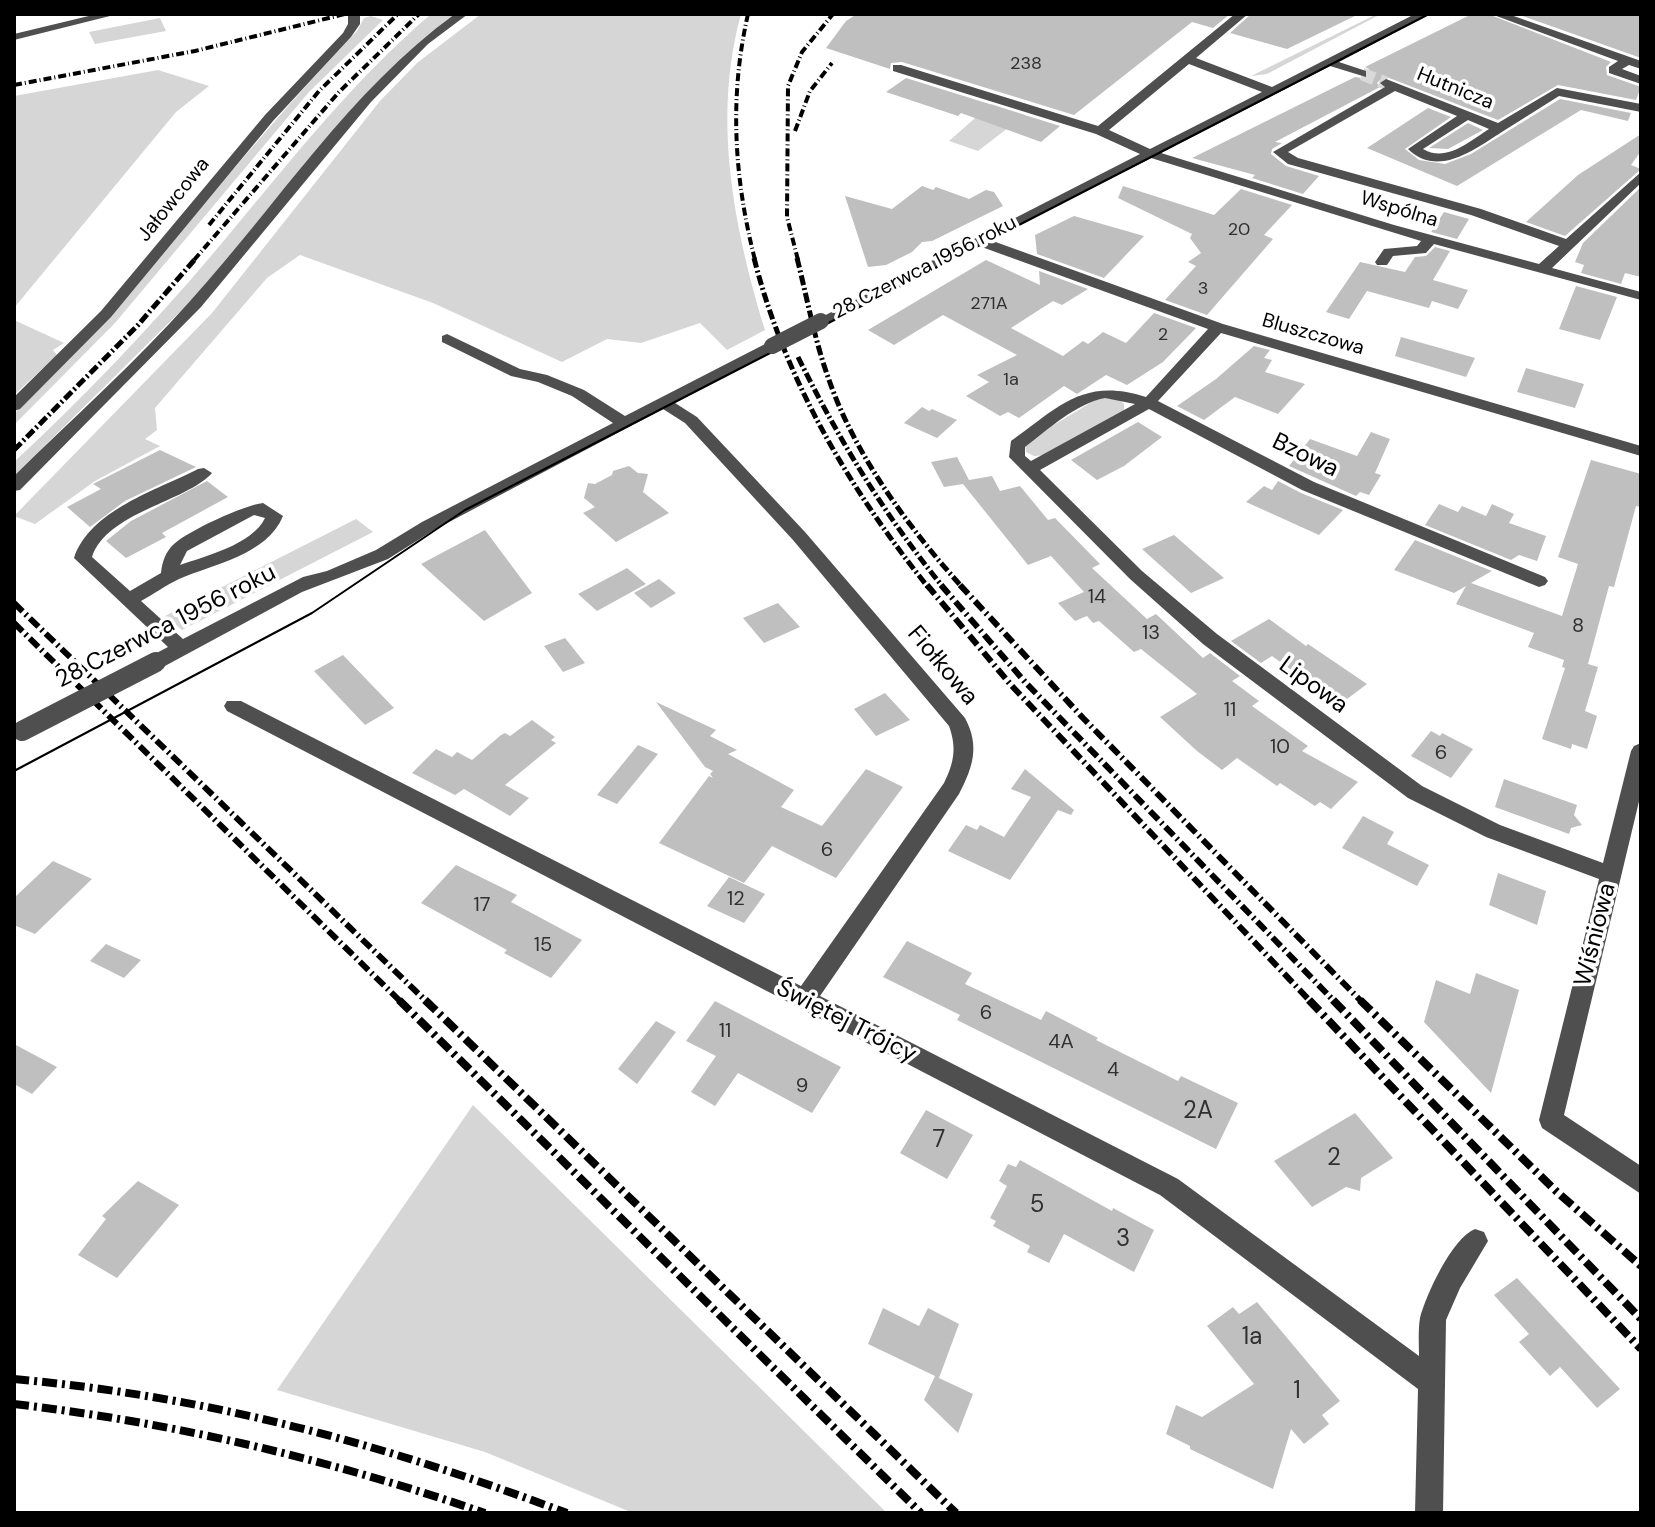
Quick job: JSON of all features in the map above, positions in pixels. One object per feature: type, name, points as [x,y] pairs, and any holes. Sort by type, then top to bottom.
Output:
[{"type":"street","name":"Jałowcowa","points":[[14,406],[106,314],[269,118],[347,35],[354,24],[354,14]]},
{"type":"street","points":[[14,486],[196,304],[386,79],[424,42],[462,14]]},
{"type":"street","points":[[1100,131],[1242,14]]},
{"type":"street","name":"28 Czerwca 1956 roku","points":[[18,732],[299,587],[377,558],[406,543],[428,526],[772,346],[1424,14]]},
{"type":"street","points":[[1497,14],[1635,63]]},
{"type":"street","points":[[14,37],[102,15]]},
{"type":"street","points":[[1187,59],[1271,91]]},
{"type":"street","points":[[1329,62],[1362,74]]},
{"type":"street","points":[[1635,63],[1613,70],[1641,80]]},
{"type":"street","name":"Wspólna","points":[[897,68],[1100,131],[1149,153],[1430,240],[1641,296]]},
{"type":"street","name":"Hutnicza","points":[[1568,244],[1476,212],[1293,161],[1279,152],[1391,85],[1499,128],[1557,92],[1641,108]]},
{"type":"street","points":[[1467,115],[1414,149],[1431,158],[1444,160],[1499,128]]},
{"type":"street","points":[[1541,270],[1641,176]]},
{"type":"street","points":[[1382,262],[1389,252],[1421,250],[1430,240]]},
{"type":"street","name":"Bluszczowa","points":[[979,241],[1218,327],[1641,451]]},
{"type":"street","points":[[1030,469],[1150,402],[1160,387],[1218,327]]},
{"type":"street","points":[[542,378],[535,371],[496,354],[447,339],[516,373],[542,378],[591,400],[625,423]]},
{"type":"street","name":"Bzowa","points":[[1030,469],[1017,457],[1017,445],[1089,397],[1118,393],[1150,402],[1333,497],[1539,581]]},
{"type":"street","name":"Fiołkowa","points":[[664,403],[691,420],[799,536],[958,723],[966,743],[966,759],[952,788],[804,1000]]},
{"type":"street","name":"Lipowa","points":[[1030,469],[1136,575],[1210,639],[1415,792],[1493,831],[1611,875]]},
{"type":"street","points":[[182,649],[83,558],[87,542],[100,529],[204,473]]},
{"type":"street","points":[[130,600],[170,576],[210,563],[268,529],[274,516],[263,509],[250,510],[181,547],[171,562],[170,576]]},
{"type":"street","name":"Świętej Trójcy","points":[[234,706],[1169,1187],[1431,1382]]},
{"type":"street","name":"Wiśniowa","points":[[1636,1175],[1551,1120],[1641,751]]},
{"type":"street","points":[[1430,1513],[1433,1320],[1455,1267],[1475,1241]]},
{"type":"shaded area","points":[[431,14],[456,14],[392,68],[208,284],[14,476],[14,462],[140,336],[343,100]]},
{"type":"shaded area","points":[[481,14],[741,14],[728,93],[730,173],[744,252],[765,330],[727,350],[700,323],[641,343],[607,339],[562,362],[433,303],[300,255],[267,278],[155,408],[157,430],[145,439],[160,446],[95,481],[35,524],[14,516],[212,313],[380,101],[417,63]]},
{"type":"shaded area","points":[[1381,14],[1267,74],[1251,76]]},
{"type":"shaded area","points":[[371,16],[383,20],[309,92],[115,323],[14,425],[14,414],[103,321],[270,126],[357,31],[364,18]]},
{"type":"shaded area","points":[[160,18],[166,31],[95,44],[89,32]]},
{"type":"shaded area","points":[[158,70],[209,86],[176,112],[14,308],[14,96]]},
{"type":"shaded area","points":[[991,104],[1025,115],[978,151],[949,141]]},
{"type":"shaded area","points":[[14,320],[64,343],[53,350],[57,355],[14,395]]},
{"type":"shaded area","points":[[1100,397],[1120,400],[1124,411],[1047,455],[1034,456],[1026,452],[1025,443],[1029,440]]},
{"type":"shaded area","points":[[356,519],[373,532],[182,630],[165,616]]},
{"type":"shaded area","points":[[473,1105],[887,1513],[633,1513],[485,1452],[277,1390]]},
{"type":"building","points":[[857,14],[1230,14],[1213,28],[1192,22],[1074,115],[902,62],[891,63],[890,69],[826,48],[846,21]]},
{"type":"building","points":[[1251,14],[1359,14],[1287,49],[1230,33]]},
{"type":"building","points":[[1472,14],[1488,14],[1611,62],[1606,67],[1607,75],[1641,87],[1636,100],[1558,85],[1498,120],[1384,76],[1377,83],[1380,87],[1275,142],[1282,143],[1272,149],[1271,154],[1286,166],[1319,176],[1303,194],[1252,178],[1255,175],[1192,158],[1355,77],[1368,79],[1369,69],[1365,67]]},
{"type":"building","points":[[1517,14],[1641,14],[1641,58]]},
{"type":"building","points":[[906,78],[1060,126],[1041,142],[961,113],[958,116],[886,92]]},
{"type":"building","points":[[1560,99],[1631,113],[1628,121],[1581,110],[1457,186],[1367,148],[1428,108],[1451,117],[1405,149],[1419,160],[1445,164],[1471,154]]},
{"type":"building","points":[[1468,123],[1483,130],[1448,149],[1429,148]]},
{"type":"building","points":[[1641,134],[1641,151],[1631,165],[1641,169],[1565,236],[1526,222],[1578,175]]},
{"type":"building","points":[[922,186],[933,190],[936,187],[969,199],[986,190],[994,192],[1003,206],[932,241],[922,242],[912,252],[886,265],[868,267],[845,196],[892,209]]},
{"type":"building","points":[[1123,186],[1214,215],[1241,189],[1292,205],[1264,235],[1273,239],[1207,315],[1165,300],[1196,266],[1188,262],[1201,253],[1190,238],[1192,234],[1118,198]]},
{"type":"building","points":[[1641,187],[1641,277],[1625,273],[1621,284],[1581,273],[1584,265],[1575,262],[1583,243]]},
{"type":"building","points":[[1444,212],[1469,219],[1457,239],[1431,232]]},
{"type":"building","points":[[1074,216],[1144,236],[1104,278],[1037,254],[1035,235]]},
{"type":"building","points":[[1435,247],[1450,251],[1433,280],[1468,290],[1458,309],[1432,301],[1429,308],[1367,291],[1349,319],[1326,312],[1360,262],[1405,272],[1415,257],[1426,256]]},
{"type":"building","points":[[986,260],[1040,285],[1039,271],[1088,289],[1062,305],[1053,301],[1011,328],[1063,356],[1083,341],[1088,344],[1103,332],[1126,343],[1154,313],[1196,328],[1163,362],[1127,385],[1106,375],[1077,394],[1064,386],[1019,418],[1008,412],[1000,416],[966,396],[989,382],[977,375],[1017,355],[943,315],[894,345],[868,330]]},
{"type":"building","points":[[1576,286],[1617,297],[1600,340],[1559,329]]},
{"type":"building","points":[[1401,337],[1475,358],[1466,377],[1395,356]]},
{"type":"building","points":[[1254,346],[1270,350],[1264,358],[1272,360],[1265,372],[1305,384],[1278,414],[1235,397],[1204,420],[1177,406],[1216,379]]},
{"type":"building","points":[[1526,368],[1584,384],[1575,408],[1517,392]]},
{"type":"building","points":[[922,407],[957,420],[937,438],[904,423]]},
{"type":"building","points":[[1138,422],[1162,437],[1124,466],[1097,480],[1071,460]]},
{"type":"building","points":[[1371,432],[1390,439],[1375,473],[1381,475],[1369,495],[1360,492],[1356,496],[1289,466],[1310,439],[1357,456]]},
{"type":"building","points":[[160,450],[196,467],[125,501],[90,527],[67,507],[101,489],[93,484]]},
{"type":"building","points":[[957,457],[969,480],[992,476],[1000,491],[1020,486],[1048,520],[1055,518],[1100,564],[1092,568],[1147,619],[1156,614],[1203,658],[1210,653],[1240,676],[1232,681],[1259,701],[1252,706],[1308,746],[1302,751],[1358,782],[1331,809],[1320,802],[1315,806],[1280,783],[1277,786],[1237,758],[1222,770],[1197,751],[1160,717],[1197,694],[1141,649],[1134,652],[1099,621],[1093,623],[1087,616],[1075,621],[1058,603],[1084,592],[1051,556],[1028,565],[963,484],[944,487],[931,462]]},
{"type":"building","points":[[1591,460],[1641,474],[1641,507],[1636,506],[1614,587],[1609,586],[1588,664],[1598,667],[1585,711],[1597,716],[1587,749],[1572,744],[1571,749],[1542,739],[1565,668],[1562,667],[1564,660],[1528,647],[1534,633],[1456,604],[1466,586],[1454,593],[1394,570],[1415,540],[1492,571],[1471,583],[1562,616],[1578,564],[1558,557]]},
{"type":"building","points":[[629,466],[638,473],[648,474],[643,492],[669,513],[616,542],[583,513],[595,507],[584,498],[588,483],[595,484],[612,475],[613,471]]},
{"type":"building","points":[[207,481],[228,497],[162,533],[166,537],[126,558],[106,541],[131,521]]},
{"type":"building","points":[[1278,481],[1343,510],[1319,535],[1246,502],[1264,486],[1272,490]]},
{"type":"building","points":[[1439,504],[1458,512],[1462,506],[1486,516],[1492,504],[1514,514],[1509,523],[1546,536],[1537,561],[1519,555],[1511,560],[1425,525]]},
{"type":"building","points":[[485,530],[532,593],[484,621],[421,564]]},
{"type":"building","points":[[1174,535],[1224,578],[1191,593],[1142,549]]},
{"type":"building","points":[[627,568],[646,584],[597,611],[578,594]]},
{"type":"building","points":[[659,579],[676,593],[651,608],[634,593]]},
{"type":"building","points":[[778,603],[800,627],[764,643],[743,618]]},
{"type":"building","points":[[1269,619],[1367,684],[1335,708],[1311,690],[1315,687],[1272,656],[1261,663],[1231,641]]},
{"type":"building","points":[[565,638],[585,663],[563,672],[544,646]]},
{"type":"building","points":[[343,655],[394,708],[365,725],[314,671]]},
{"type":"building","points":[[885,693],[910,720],[876,736],[854,709]]},
{"type":"building","points":[[656,702],[716,730],[710,736],[737,750],[728,754],[794,790],[781,807],[822,826],[866,769],[903,787],[836,878],[772,846],[744,883],[659,843],[709,776],[713,778],[710,774],[713,771],[705,767]]},
{"type":"building","points":[[532,720],[555,737],[551,740],[556,743],[505,785],[529,798],[510,816],[464,789],[455,795],[412,773],[436,749],[452,757],[457,752],[472,760],[501,735],[505,733],[510,736]]},
{"type":"building","points":[[1431,731],[1440,736],[1442,733],[1473,749],[1451,778],[1411,756]]},
{"type":"building","points":[[638,745],[658,754],[617,804],[597,795]]},
{"type":"building","points":[[1025,769],[1074,810],[1071,815],[1058,810],[1010,880],[948,851],[966,825],[977,830],[980,825],[1004,837],[1031,797],[1011,789]]},
{"type":"building","points":[[1504,779],[1577,805],[1574,815],[1582,825],[1571,828],[1569,834],[1495,807]]},
{"type":"building","points":[[1363,816],[1394,832],[1387,844],[1429,865],[1417,886],[1342,848]]},
{"type":"building","points":[[53,861],[92,879],[35,934],[14,925],[14,898]]},
{"type":"building","points":[[456,865],[517,895],[511,902],[582,940],[551,978],[421,903]]},
{"type":"building","points":[[1498,873],[1546,891],[1537,925],[1489,905]]},
{"type":"building","points":[[729,877],[765,894],[744,923],[707,906]]},
{"type":"building","points":[[907,941],[972,973],[965,984],[1041,1020],[1046,1011],[1178,1081],[1181,1076],[1238,1103],[1216,1149],[957,1020],[960,1015],[883,977]]},
{"type":"building","points":[[106,944],[141,960],[124,978],[90,961]]},
{"type":"building","points":[[1476,973],[1519,990],[1491,1093],[1424,1022],[1436,980],[1470,994]]},
{"type":"building","points":[[715,1001],[841,1067],[812,1113],[738,1073],[715,1106],[691,1092],[716,1056],[686,1041]]},
{"type":"building","points":[[656,1021],[676,1032],[637,1084],[618,1069]]},
{"type":"building","points":[[14,1044],[57,1067],[32,1094],[14,1084]]},
{"type":"building","points":[[926,1110],[973,1135],[947,1179],[900,1153]]},
{"type":"building","points":[[1355,1113],[1393,1158],[1361,1178],[1360,1191],[1346,1187],[1312,1207],[1274,1161]]},
{"type":"building","points":[[1020,1160],[1112,1211],[1113,1208],[1154,1230],[1134,1272],[1064,1234],[1049,1263],[1027,1252],[1030,1246],[993,1226],[996,1221],[990,1218],[1007,1186],[999,1181],[1008,1164],[1016,1167]]},
{"type":"building","points":[[138,1181],[179,1205],[117,1278],[78,1255],[106,1219],[102,1216]]},
{"type":"building","points":[[1517,1278],[1620,1389],[1597,1408],[1560,1367],[1550,1376],[1519,1342],[1529,1334],[1494,1295]]},
{"type":"building","points":[[1257,1302],[1340,1401],[1322,1415],[1329,1424],[1304,1444],[1291,1429],[1273,1489],[1166,1434],[1176,1405],[1202,1417],[1254,1384],[1207,1326],[1233,1307],[1239,1314]]},
{"type":"building","points":[[883,1308],[919,1326],[928,1308],[959,1324],[939,1378],[973,1394],[958,1433],[924,1400],[935,1376],[868,1344]]},
{"type":"tunnel","points":[[1362,74],[1386,83]]},
{"type":"tram line","points":[[14,771],[312,613],[465,510],[1429,14]]},
{"type":"railway","points":[[14,85],[195,51],[345,14]]},
{"type":"railway","points":[[209,225],[319,91],[398,14]]},
{"type":"railway","points":[[194,260],[339,92],[419,14]]},
{"type":"railway","points":[[748,14],[738,76],[736,137],[742,199],[755,260]]},
{"type":"railway","points":[[798,260],[787,217],[788,86],[802,52],[833,14]]},
{"type":"railway","points":[[795,131],[810,91],[832,63]]},
{"type":"railway","points":[[14,450],[138,325],[196,258]]},
{"type":"railway","points":[[754,258],[783,347],[823,432],[872,512],[928,587]]},
{"type":"railway","points":[[797,258],[823,362],[852,434],[884,488],[962,587]]},
{"type":"railway","points":[[798,357],[864,476],[943,587]]},
{"type":"railway","points":[[927,585],[1011,685],[1311,1002]]},
{"type":"railway","points":[[941,585],[1026,683],[1335,1002]]},
{"type":"railway","points":[[960,585],[1083,718],[1361,1001]]},
{"type":"railway","points":[[14,603],[427,1002]]},
{"type":"railway","points":[[14,623],[401,1002]]},
{"type":"railway","points":[[399,1000],[921,1513]]},
{"type":"railway","points":[[425,1000],[956,1513]]},
{"type":"railway","points":[[1309,1000],[1641,1349]]},
{"type":"railway","points":[[1333,1000],[1641,1319]]},
{"type":"railway","points":[[1361,1001],[1556,1191],[1641,1266]]},
{"type":"railway","points":[[14,1379],[158,1398],[295,1427],[431,1465],[567,1513]]},
{"type":"railway","points":[[14,1404],[134,1422],[252,1446],[369,1476],[485,1513]]}]
